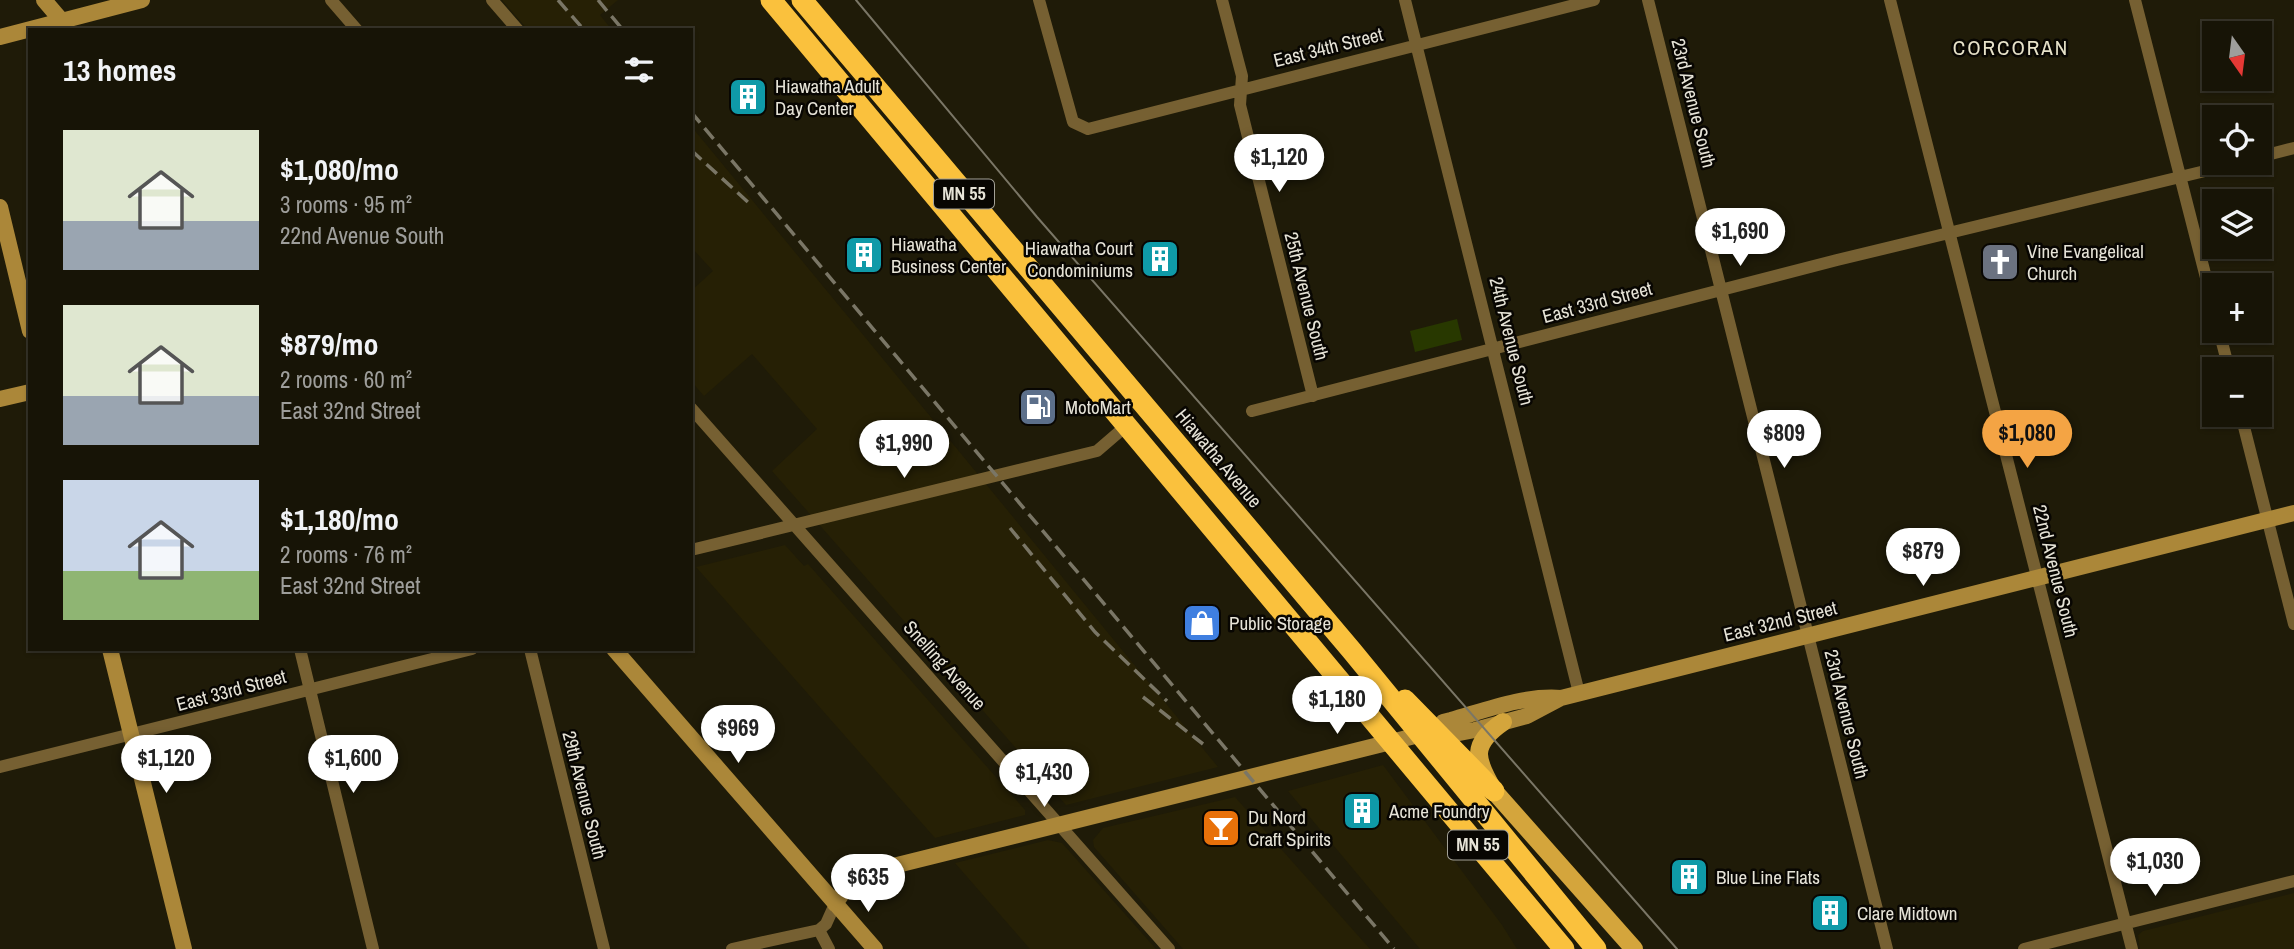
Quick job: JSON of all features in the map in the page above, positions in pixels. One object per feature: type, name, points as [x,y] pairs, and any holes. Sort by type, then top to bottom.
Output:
[{"type":"highway","name":"MN 55","points":[[771,0],[1564,949]]},
{"type":"highway","name":"Hiawatha Avenue","points":[[802,0],[1352,651],[1429,732]]},
{"type":"highway","name":"MN 55","points":[[1429,732],[1596,949]]},
{"type":"highway","points":[[1429,732],[1494,791]]},
{"type":"highway","points":[[1480,847],[1547,949]]},
{"type":"main road","points":[[1503,722],[1482,738],[1479,753],[1481,770],[1494,791],[1634,949]]},
{"type":"street","points":[[44,0],[66,26],[142,0]]},
{"type":"street","points":[[331,0],[355,28]]},
{"type":"street","points":[[492,0],[516,28]]},
{"type":"street","name":"East 34th Street","points":[[1039,0],[1073,122],[1088,129],[1594,0]]},
{"type":"street","name":"25th Avenue South","points":[[1222,0],[1242,76],[1240,105],[1313,396]]},
{"type":"street","name":"24th Avenue South","points":[[1405,0],[1578,693]]},
{"type":"street","name":"23rd Avenue South","points":[[1648,0],[1887,949]]},
{"type":"street","name":"22nd Avenue South","points":[[1890,0],[2132,949]]},
{"type":"street","points":[[2134,0],[2205,273]]},
{"type":"street","points":[[0,37],[28,32]]},
{"type":"street","points":[[2272,154],[2294,148]]},
{"type":"street","name":"East 33rd Street","points":[[1252,411],[1721,290],[2202,172]]},
{"type":"street","points":[[0,207],[28,323]]},
{"type":"street","points":[[0,399],[28,392]]},
{"type":"street","name":"Snelling Avenue","points":[[693,410],[1169,949]]},
{"type":"street","points":[[693,549],[1097,451],[1126,426]]},
{"type":"street","points":[[2244,427],[2294,624]]},
{"type":"street","name":"East 32nd Street","points":[[819,930],[826,924],[835,904],[851,881],[869,872],[1392,742],[1429,732],[1451,719],[1540,696],[1560,698],[2294,513]]},
{"type":"street","points":[[111,651],[184,949]]},
{"type":"street","points":[[300,651],[373,949]]},
{"type":"street","name":"East 33rd Street","points":[[0,767],[464,651]]},
{"type":"street","name":"29th Avenue South","points":[[530,651],[604,949]]},
{"type":"street","points":[[616,651],[875,949]]},
{"type":"street","name":"East 32nd Street","points":[[1429,732],[1449,735],[1503,722],[1544,710],[1560,698]]},
{"type":"street","points":[[2024,949],[2294,881]]},
{"type":"street","points":[[732,949],[819,930],[829,949]]},
{"type":"shaded area","points":[[502,0],[618,0],[600,15],[610,28],[526,28]]},
{"type":"shaded area","points":[[693,128],[1218,767],[1066,805],[772,471],[817,429],[752,354],[704,396],[693,383],[693,289],[713,271],[693,249]]},
{"type":"shaded area","points":[[785,545],[804,566],[808,564],[1025,810],[1025,815],[935,838],[696,567]]},
{"type":"shaded area","points":[[1383,765],[1517,949],[1420,949],[1288,791]]},
{"type":"shaded area","points":[[1235,797],[1370,949],[1183,949],[1094,847],[1093,840],[1103,828]]},
{"type":"shaded area","points":[[1048,840],[1062,843],[1156,949],[1030,949],[955,863]]},
{"type":"shaded area","points":[[2294,893],[2294,949],[2140,949],[2138,935],[2143,931]]},
{"type":"green space","points":[[1457,319],[1462,340],[1415,352],[1410,331]]},
{"type":"tram line","points":[[856,0],[1037,217],[1677,949]]},
{"type":"railway","points":[[558,0],[582,28]]},
{"type":"railway","points":[[598,0],[621,28]]},
{"type":"railway","points":[[693,114],[1394,949]]},
{"type":"railway","points":[[693,152],[750,204]]},
{"type":"railway","points":[[1010,528],[1095,632],[1167,701]]},
{"type":"railway","points":[[1143,697],[1203,744]]},
{"type":"place","name":"Hiawatha Adult Day Center","points":[[748,97]]},
{"type":"place","name":"Hiawatha Business Center","points":[[864,255]]},
{"type":"place","name":"Hiawatha Court Condominiums","points":[[1160,259]]},
{"type":"place","name":"Vine Evangelical Church","points":[[2000,262]]},
{"type":"place","name":"MotoMart","points":[[1038,407]]},
{"type":"place","name":"Public Storage","points":[[1202,623]]},
{"type":"place","name":"Acme Foundry","points":[[1362,811]]},
{"type":"place","name":"Du Nord Craft Spirits","points":[[1221,828]]},
{"type":"place","name":"Blue Line Flats","points":[[1689,877]]},
{"type":"place","name":"Clare Midtown","points":[[1830,913]]},
{"type":"district","name":"CORCORAN","points":[[2011,48]]}]
